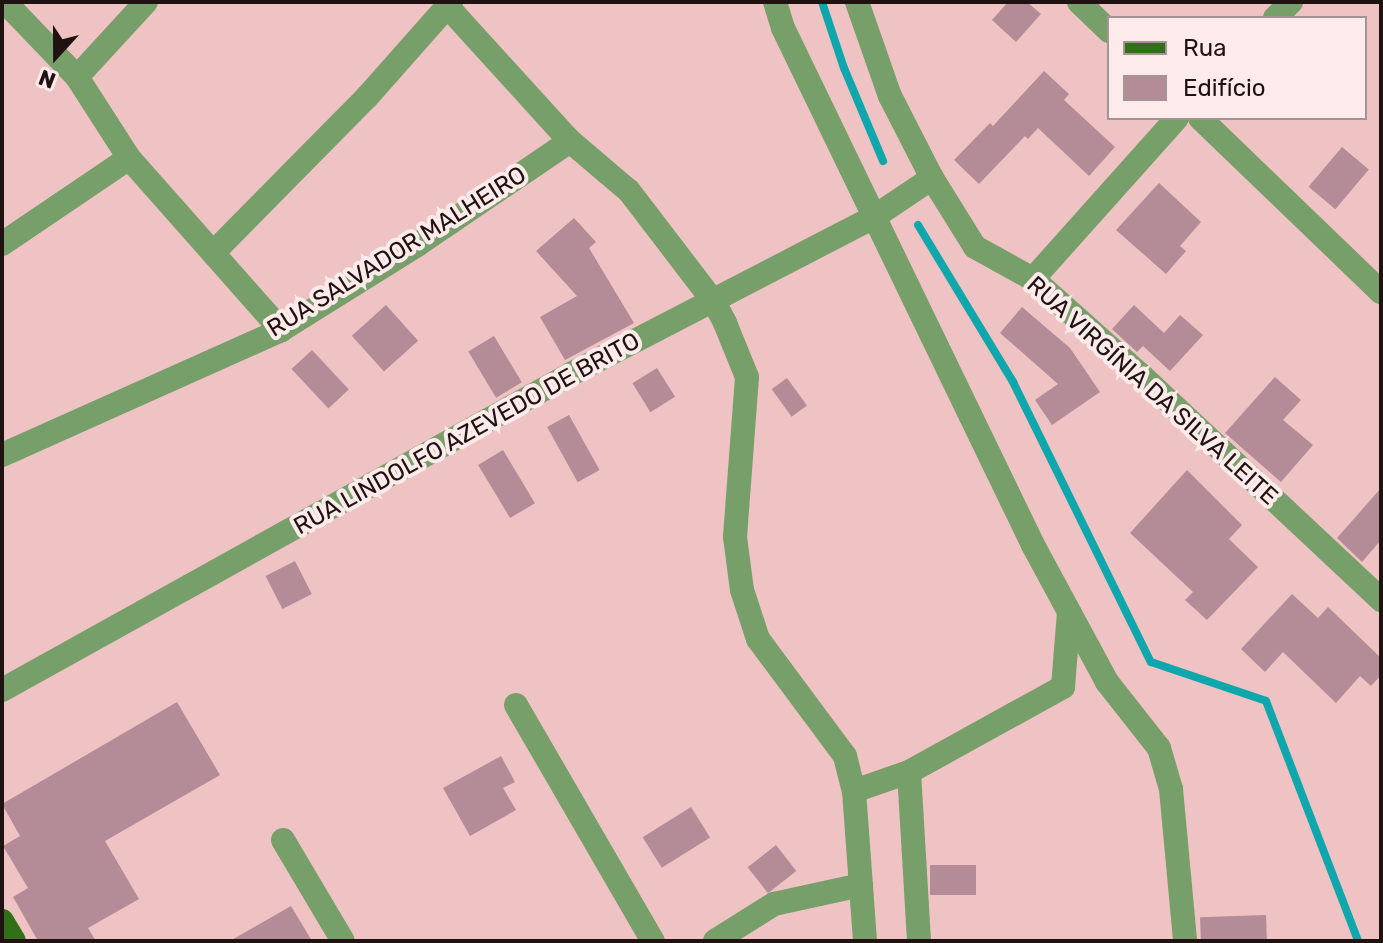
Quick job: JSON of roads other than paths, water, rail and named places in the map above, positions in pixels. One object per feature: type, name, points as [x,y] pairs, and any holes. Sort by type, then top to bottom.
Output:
[{"type":"main road","points":[[2,921],[14,941]]},
{"type":"street","points":[[5,2],[77,77],[129,158],[281,330]]},
{"type":"street","points":[[77,77],[146,2]]},
{"type":"street","points":[[775,2],[783,28],[1033,545],[1107,682],[1159,748],[1171,789],[1185,941]]},
{"type":"street","name":"RUA VIRGÍNIA DA SILVA LEITE","points":[[857,2],[890,96],[932,178],[975,247],[1033,279],[1142,376],[1381,600]]},
{"type":"street","points":[[1079,2],[1107,29]]},
{"type":"street","points":[[213,253],[367,97],[449,4],[570,141],[629,191],[714,302],[747,377],[735,537],[742,590],[758,639],[845,756],[854,791],[865,941]]},
{"type":"street","points":[[1033,279],[1175,120]]},
{"type":"street","points":[[1202,120],[1381,292]]},
{"type":"street","name":"RUA SALVADOR MALHEIRO","points":[[2,455],[281,330],[417,245],[570,141]]},
{"type":"street","points":[[2,244],[129,158]]},
{"type":"street","name":"RUA LINDOLFO AZEVEDO DE BRITO","points":[[2,690],[571,374],[874,217],[932,178]]},
{"type":"street","points":[[1063,687],[1069,612]]},
{"type":"street","points":[[854,791],[909,772],[1063,687],[1107,682]]},
{"type":"street","points":[[516,705],[653,941]]},
{"type":"street","points":[[909,772],[919,941]]},
{"type":"street","points":[[283,840],[343,941]]},
{"type":"street","points":[[715,941],[774,904],[861,885]]},
{"type":"waterway","points":[[822,2],[844,68],[883,161]]},
{"type":"waterway","points":[[918,225],[1013,382],[1151,662],[1266,701],[1358,941]]}]
